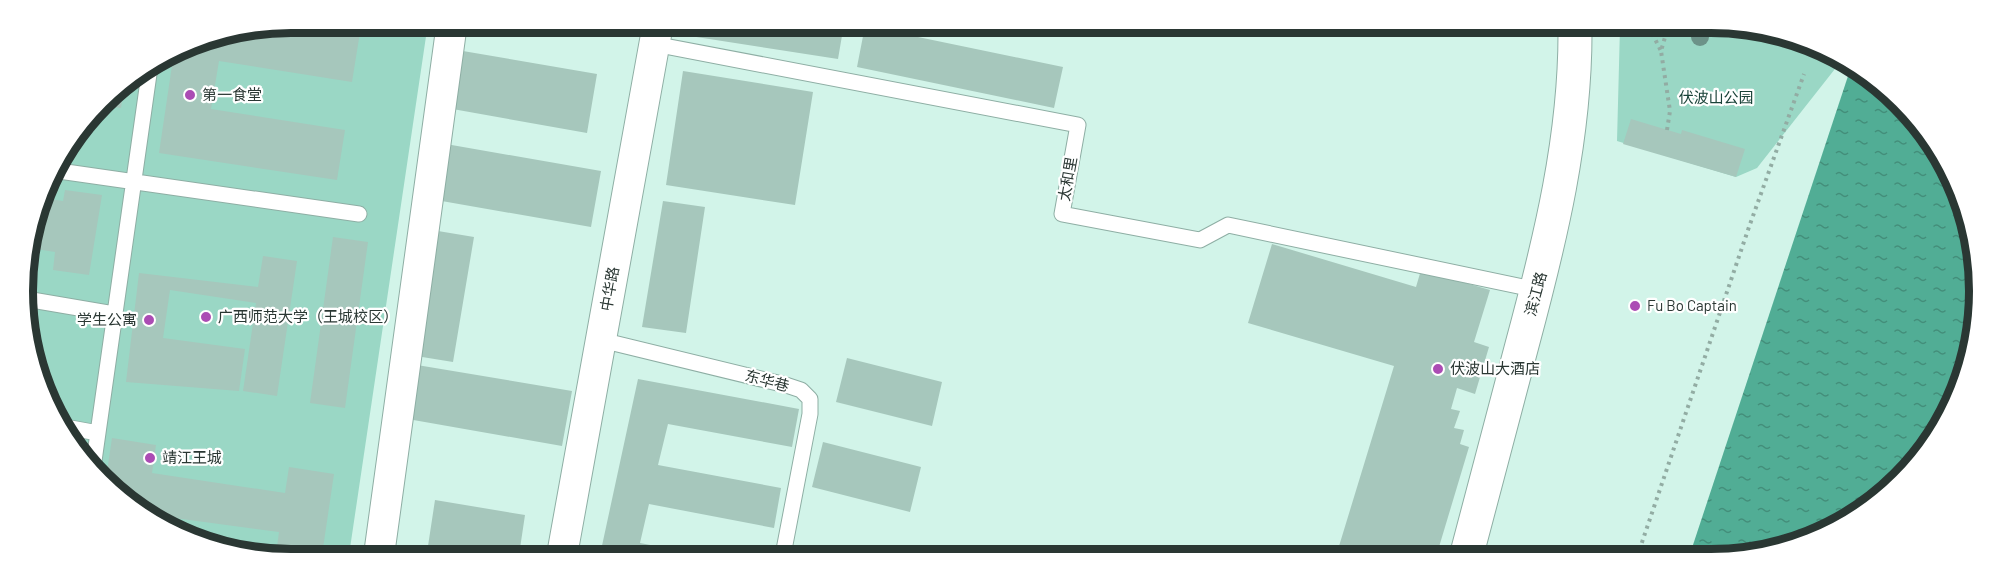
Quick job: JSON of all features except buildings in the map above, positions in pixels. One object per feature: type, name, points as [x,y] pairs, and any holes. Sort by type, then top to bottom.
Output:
[{"type":"main road","name":"滨江路","points":[[1468,549],[1551,237],[1576,71],[1575,33]]},
{"type":"street","points":[[381,549],[451,33]]},
{"type":"street","name":"中华路","points":[[563,549],[656,34]]},
{"type":"lane","name":"太和里","points":[[656,34],[1078,124],[1062,214],[1200,240],[1228,225],[1537,290]]},
{"type":"lane","points":[[94,458],[149,76]]},
{"type":"lane","points":[[63,172],[359,214]]},
{"type":"lane","points":[[33,299],[114,314]]},
{"type":"lane","name":"东华巷","points":[[601,340],[786,385],[801,390],[810,399],[810,414],[784,549]]},
{"type":"lane","points":[[73,429],[98,433]]},
{"type":"path","points":[[1652,33],[1661,51],[1670,111],[1667,130]]},
{"type":"path","points":[[1661,51],[1666,33]]},
{"type":"path","points":[[1640,549],[1749,227],[1804,74]]},
{"type":"green space","name":"广西师范大学（王城校区）","points":[[427,33],[350,549],[257,547],[208,535],[177,522],[134,496],[97,461],[76,434],[47,374],[35,325],[33,291],[35,257],[47,208],[60,177],[86,134],[121,97],[148,76],[192,53],[224,42],[257,35]]},
{"type":"green space","name":"伏波山公园","points":[[1620,33],[1745,35],[1794,47],[1837,66],[1757,168],[1736,177],[1617,141]]},
{"type":"water","points":[[1849,73],[1881,97],[1916,134],[1942,177],[1955,208],[1967,257],[1969,291],[1967,325],[1955,374],[1942,405],[1916,448],[1881,485],[1854,506],[1810,529],[1778,540],[1745,547],[1692,549]]},
{"type":"place","name":"第一食堂","points":[[190,95]]},
{"type":"place","name":"Fu Bo Captain","points":[[1635,306]]},
{"type":"place","name":"广西师范大学（王城校区）","points":[[206,317]]},
{"type":"place","name":"学生公寓","points":[[149,320]]},
{"type":"place","name":"伏波山大酒店","points":[[1438,369]]},
{"type":"place","name":"靖江王城","points":[[150,458]]}]
